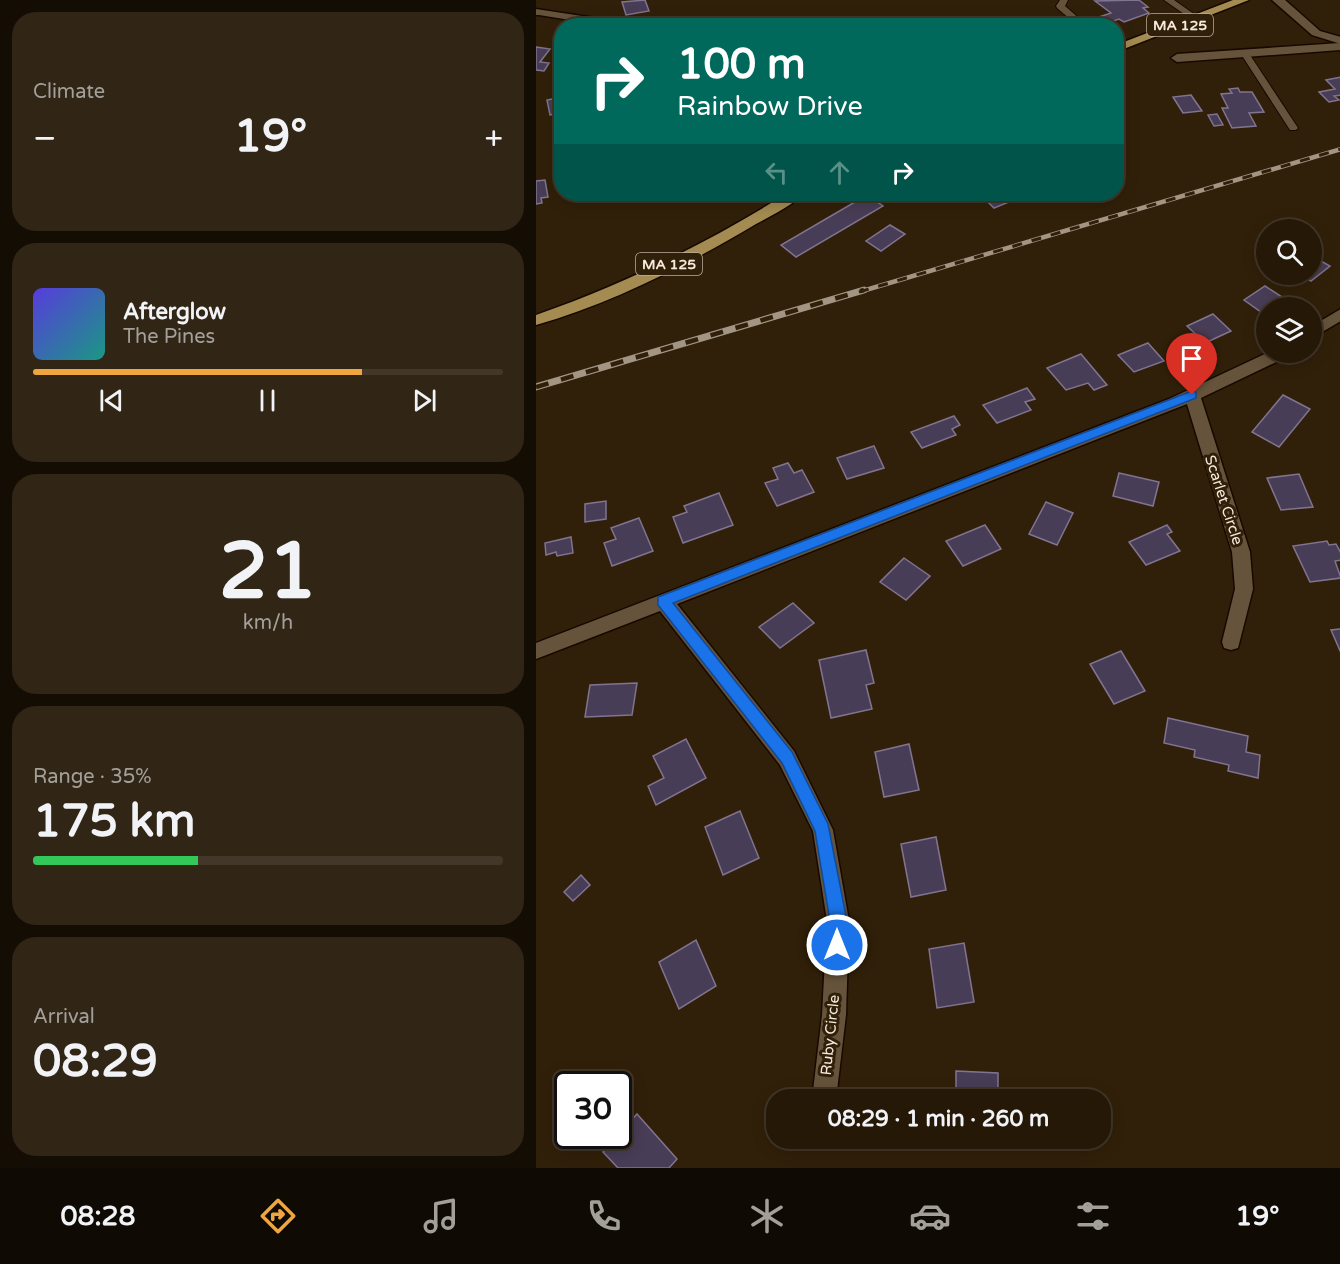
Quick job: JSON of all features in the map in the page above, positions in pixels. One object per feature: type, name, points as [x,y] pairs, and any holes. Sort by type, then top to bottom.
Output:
[{"type":"main road","name":"MA 125","points":[[1124,46],[1243,0]]},
{"type":"main road","name":"MA 125","points":[[536,320],[610,293],[664,267],[782,201]]},
{"type":"street","points":[[538,14],[554,0]]},
{"type":"street","points":[[1278,0],[1316,33],[1340,41]]},
{"type":"street","points":[[538,14],[571,18]]},
{"type":"street","points":[[1177,58],[1340,46]]},
{"type":"street","points":[[1322,326],[1340,314]]},
{"type":"street","points":[[536,651],[1192,395],[1260,363]]},
{"type":"street","name":"Scarlet Circle","points":[[1192,395],[1241,552],[1244,589],[1231,642]]},
{"type":"street","name":"Ruby Circle","points":[[663,601],[787,758],[823,830],[838,921],[834,1015],[824,1089]]},
{"type":"lane","points":[[1064,0],[1060,6],[1074,18]]},
{"type":"lane","points":[[1168,0],[1197,19]]},
{"type":"lane","points":[[1245,54],[1293,128]]},
{"type":"building","points":[[645,0],[649,11],[626,15],[622,2]]},
{"type":"building","points":[[1139,0],[1148,7],[1143,8],[1149,13],[1124,22],[1124,18],[1096,18],[1111,13],[1095,1]]},
{"type":"building","points":[[536,47],[550,49],[540,62],[549,63],[544,71],[536,70]]},
{"type":"building","points":[[1341,77],[1341,95],[1334,96],[1339,100],[1329,102],[1319,92],[1335,89],[1326,80]]},
{"type":"building","points":[[1238,88],[1240,92],[1252,92],[1264,112],[1249,113],[1256,126],[1232,128],[1222,108],[1228,108],[1221,94],[1232,93],[1229,89]]},
{"type":"building","points":[[1191,95],[1202,111],[1183,113],[1173,97]]},
{"type":"building","points":[[554,99],[554,114],[550,115],[547,100]]},
{"type":"building","points":[[1217,114],[1223,125],[1214,126],[1208,115]]},
{"type":"building","points":[[545,180],[548,197],[541,198],[542,203],[536,204],[536,181]]},
{"type":"building","points":[[857,201],[876,201],[883,206],[796,257],[781,245]]},
{"type":"building","points":[[987,201],[1011,201],[994,208]]},
{"type":"building","points":[[890,225],[905,234],[881,251],[866,241]]},
{"type":"building","points":[[1322,262],[1330,266],[1322,272]]},
{"type":"building","points":[[1265,286],[1282,297],[1256,297],[1256,308],[1244,300]]},
{"type":"building","points":[[1213,314],[1231,331],[1205,343],[1187,326]]},
{"type":"building","points":[[1148,343],[1164,361],[1134,372],[1118,355]]},
{"type":"building","points":[[1081,354],[1107,385],[1094,390],[1088,383],[1066,390],[1047,368]]},
{"type":"building","points":[[1027,388],[1035,399],[1025,402],[1031,410],[997,423],[983,405]]},
{"type":"building","points":[[1283,395],[1310,409],[1279,447],[1252,432]]},
{"type":"building","points":[[954,416],[960,425],[952,429],[956,435],[922,448],[911,432]]},
{"type":"building","points":[[874,446],[884,468],[847,479],[837,458]]},
{"type":"building","points":[[788,463],[794,473],[802,470],[814,492],[777,506],[765,483],[778,479],[773,468]]},
{"type":"building","points":[[1119,473],[1159,482],[1153,506],[1113,496]]},
{"type":"building","points":[[1299,474],[1313,507],[1281,510],[1267,478]]},
{"type":"building","points":[[719,493],[733,525],[683,543],[673,517],[687,512],[684,506]]},
{"type":"building","points":[[606,501],[606,519],[585,522],[585,504]]},
{"type":"building","points":[[1046,502],[1073,513],[1057,545],[1029,534]]},
{"type":"building","points":[[639,518],[653,551],[612,566],[604,543],[616,539],[611,528]]},
{"type":"building","points":[[985,525],[1001,549],[963,566],[946,541]]},
{"type":"building","points":[[1167,525],[1172,532],[1167,534],[1180,551],[1146,565],[1129,542]]},
{"type":"building","points":[[571,537],[573,553],[557,556],[556,552],[546,555],[545,543]]},
{"type":"building","points":[[1327,541],[1329,545],[1336,544],[1341,553],[1341,560],[1335,561],[1341,578],[1310,582],[1293,546]]},
{"type":"building","points":[[904,558],[930,576],[906,600],[880,582]]},
{"type":"building","points":[[793,603],[814,623],[780,648],[759,627]]},
{"type":"building","points":[[1341,629],[1341,653],[1331,630]]},
{"type":"building","points":[[866,650],[874,683],[866,685],[872,709],[831,718],[819,660]]},
{"type":"building","points":[[1121,651],[1145,691],[1114,704],[1090,664]]},
{"type":"building","points":[[637,683],[632,715],[585,717],[590,685]]},
{"type":"building","points":[[1168,718],[1248,736],[1246,752],[1260,755],[1258,778],[1228,771],[1229,765],[1194,757],[1195,750],[1164,743]]},
{"type":"building","points":[[686,739],[706,778],[656,805],[648,786],[664,778],[653,756]]},
{"type":"building","points":[[909,744],[919,790],[884,797],[875,752]]},
{"type":"building","points":[[740,811],[759,858],[723,875],[705,827]]},
{"type":"building","points":[[936,837],[946,890],[911,897],[901,844]]},
{"type":"building","points":[[581,875],[590,885],[573,901],[564,892]]},
{"type":"building","points":[[696,940],[716,986],[679,1009],[659,962]]},
{"type":"building","points":[[964,943],[974,1002],[937,1008],[929,949]]},
{"type":"building","points":[[956,1071],[998,1073],[998,1089],[956,1089]]},
{"type":"building","points":[[637,1114],[677,1159],[669,1168],[618,1168],[603,1152],[606,1149],[632,1149],[632,1120]]},
{"type":"railway","points":[[859,292],[1341,149]]},
{"type":"railway","points":[[536,387],[864,290]]},
{"type":"route","points":[[837,945],[838,921],[823,830],[787,758],[663,601],[869,523],[1192,395]]}]
